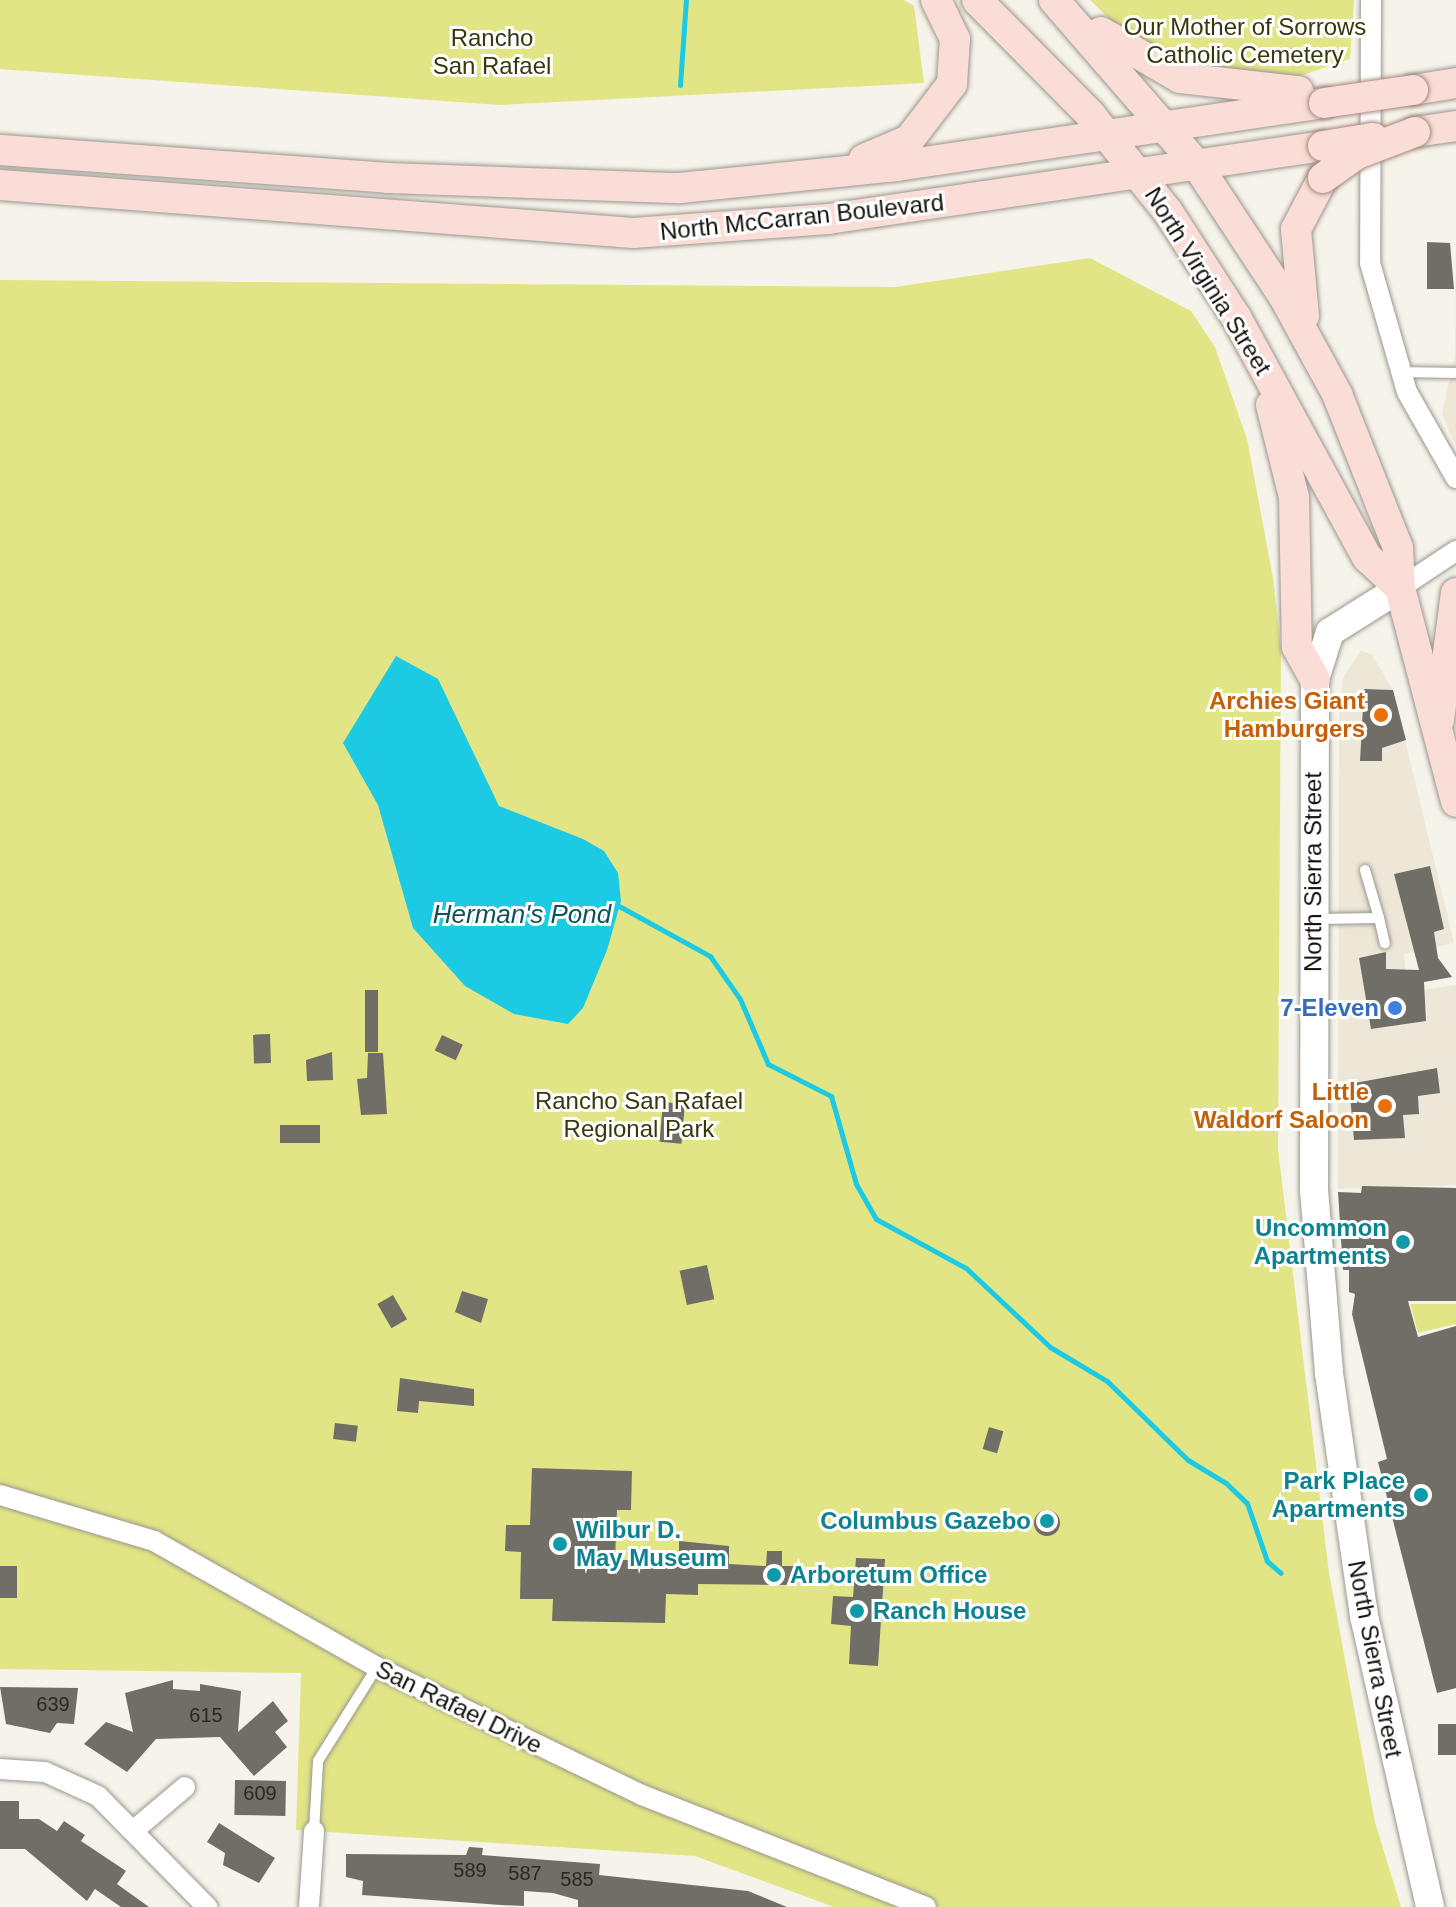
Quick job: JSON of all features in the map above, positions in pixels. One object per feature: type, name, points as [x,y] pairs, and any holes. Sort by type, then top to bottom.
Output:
[{"type":"main road","points":[[782,181],[871,157],[929,124],[956,62],[955,39],[936,0]]},
{"type":"main road","name":"North Virginia Street","points":[[977,0],[1108,136],[1138,173],[1259,360],[1367,557],[1400,588]]},
{"type":"main road","points":[[1054,1],[1180,78],[1259,92],[1324,96]]},
{"type":"main road","points":[[1054,1],[1197,165],[1311,345],[1387,516],[1400,588],[1456,802]]},
{"type":"main road","name":"North McCarran Boulevard","points":[[0,150],[551,187],[782,181],[1166,128],[1324,96],[1413,90],[1456,83]]},
{"type":"main road","name":"North McCarran Boulevard","points":[[0,185],[633,233],[828,219],[1456,126]]},
{"type":"main road","points":[[1311,345],[1293,250],[1303,210],[1323,178],[1357,154],[1415,132]]},
{"type":"main road","points":[[1259,360],[1294,497],[1297,647],[1315,679]]},
{"type":"main road","name":"North Sierra Street","points":[[1400,588],[1330,632],[1315,679],[1312,919],[1314,1190],[1336,1434],[1364,1616],[1430,1907]]},
{"type":"main road","points":[[1437,726],[1456,593]]},
{"type":"street","points":[[1371,0],[1365,213],[1378,301],[1399,372],[1456,478]]},
{"type":"street","points":[[1400,588],[1456,551]]},
{"type":"street","name":"San Rafael Drive","points":[[0,1495],[154,1541],[377,1667],[674,1810],[926,1907]]},
{"type":"street","points":[[0,1769],[45,1772],[82,1786],[133,1831],[207,1907]]},
{"type":"street","points":[[133,1831],[185,1787]]},
{"type":"street","points":[[309,1907],[314,1831]]},
{"type":"lane","points":[[1399,372],[1456,373]]},
{"type":"lane","points":[[1365,870],[1385,943]]},
{"type":"lane","points":[[1312,919],[1379,918]]},
{"type":"lane","points":[[314,1831],[318,1761],[377,1667]]},
{"type":"shaded area","points":[[1456,234],[1456,446],[1442,414],[1455,356]]},
{"type":"shaded area","points":[[1361,650],[1372,655],[1393,690],[1454,943],[1404,954],[1408,992],[1456,985],[1456,1185],[1338,1189],[1339,716],[1343,678]]},
{"type":"green space","name":"Rancho San Rafael","points":[[0,0],[904,0],[914,6],[924,83],[499,105],[0,69]]},
{"type":"green space","name":"Our Mother of Sorrows Catholic Cemetery","points":[[1090,0],[1354,0],[1350,59],[1285,81],[1181,65],[1135,44]]},
{"type":"green space","name":"Rancho San Rafael Regional Park","points":[[1090,258],[1191,311],[1215,347],[1247,439],[1273,578],[1281,650],[1278,1149],[1329,1573],[1375,1822],[1401,1907],[834,1907],[695,1856],[296,1830],[301,1673],[0,1669],[0,280],[895,287]]},
{"type":"green space","points":[[1410,1304],[1456,1304],[1456,1324],[1418,1333]]},
{"type":"water","name":"Herman's Pond","points":[[396,656],[438,679],[499,806],[583,839],[604,851],[618,873],[621,901],[607,950],[583,1008],[568,1024],[514,1014],[465,986],[413,928],[378,805],[343,743]]},
{"type":"building","points":[[1427,242],[1450,243],[1454,289],[1427,289]]},
{"type":"building","name":"Archies Giant Hamburgers","points":[[1364,689],[1393,690],[1406,740],[1382,748],[1382,761],[1360,761]]},
{"type":"building","points":[[1430,866],[1444,929],[1434,932],[1438,958],[1452,977],[1424,982],[1426,1021],[1371,1029],[1359,958],[1386,952],[1386,969],[1419,970],[1394,874]]},
{"type":"building","points":[[365,990],[378,990],[378,1052],[365,1052]]},
{"type":"building","points":[[270,1034],[271,1063],[254,1064],[253,1035]]},
{"type":"building","points":[[442,1035],[463,1045],[456,1060],[435,1050]]},
{"type":"building","points":[[332,1052],[333,1080],[307,1081],[306,1060]]},
{"type":"building","points":[[368,1053],[383,1053],[387,1114],[361,1115],[357,1079],[367,1078]]},
{"type":"building","name":"Little Waldorf Saloon","points":[[1437,1068],[1440,1093],[1418,1096],[1419,1114],[1403,1115],[1405,1138],[1354,1140],[1349,1084]]},
{"type":"building","points":[[663,1102],[685,1104],[681,1144],[660,1142]]},
{"type":"building","points":[[280,1125],[320,1125],[320,1143],[280,1143]]},
{"type":"building","name":"Park Place Apartments","points":[[1362,1186],[1456,1188],[1456,1301],[1408,1301],[1418,1337],[1456,1326],[1456,1688],[1437,1693],[1378,1462],[1387,1459],[1352,1314],[1355,1294],[1349,1292],[1349,1270],[1343,1270],[1338,1192],[1361,1193]]},
{"type":"building","points":[[707,1265],[714,1299],[687,1305],[680,1271]]},
{"type":"building","points":[[462,1291],[488,1299],[481,1323],[455,1312]]},
{"type":"building","points":[[393,1295],[407,1319],[391,1328],[377,1304]]},
{"type":"building","points":[[400,1378],[474,1389],[474,1406],[419,1401],[418,1413],[397,1411]]},
{"type":"building","points":[[335,1423],[358,1426],[356,1442],[333,1439]]},
{"type":"building","points":[[989,1427],[1003,1431],[997,1453],[983,1449]]},
{"type":"building","name":"Wilbur D. May Museum","points":[[532,1468],[632,1471],[631,1510],[617,1510],[615,1560],[679,1560],[679,1541],[729,1546],[729,1564],[766,1566],[767,1551],[782,1551],[782,1566],[798,1566],[797,1585],[698,1584],[698,1595],[666,1594],[665,1623],[552,1621],[553,1599],[520,1599],[521,1552],[505,1551],[506,1525],[530,1525]]},
{"type":"building","name":"Columbus Gazebo","points":[[1047,1510],[1056,1514],[1060,1523],[1056,1532],[1047,1536],[1038,1532],[1034,1523],[1038,1514]]},
{"type":"building","name":"Ranch House","points":[[856,1558],[885,1559],[878,1666],[849,1664],[851,1626],[831,1624],[833,1596],[853,1597]]},
{"type":"building","points":[[0,1566],[17,1566],[17,1598],[0,1598]]},
{"type":"building","points":[[173,1680],[173,1689],[200,1691],[200,1684],[241,1691],[238,1732],[273,1701],[288,1721],[275,1732],[287,1747],[254,1776],[220,1737],[156,1739],[127,1772],[84,1744],[106,1722],[133,1732],[125,1693]]},
{"type":"building","points":[[0,1687],[78,1688],[74,1724],[57,1723],[50,1733],[6,1724]]},
{"type":"building","points":[[1438,1724],[1456,1724],[1456,1755],[1438,1755]]},
{"type":"building","points":[[235,1780],[286,1781],[285,1816],[234,1815]]},
{"type":"building","points":[[0,1801],[19,1801],[19,1819],[39,1819],[57,1831],[64,1821],[85,1835],[81,1841],[126,1871],[117,1884],[149,1907],[121,1907],[95,1889],[87,1901],[25,1849],[0,1849]]},
{"type":"building","points":[[219,1823],[275,1858],[259,1883],[223,1865],[225,1853],[207,1842]]},
{"type":"building","points":[[469,1847],[483,1848],[482,1855],[600,1864],[599,1875],[748,1891],[787,1907],[578,1907],[578,1900],[553,1893],[524,1891],[524,1906],[501,1905],[362,1895],[363,1881],[346,1877],[346,1854],[466,1855]]},
{"type":"waterway","points":[[680,85],[686,0]]},
{"type":"waterway","points":[[619,906],[710,956],[740,999],[768,1064],[831,1096],[856,1184],[876,1219],[966,1268],[1050,1347],[1107,1381],[1188,1460],[1226,1483],[1247,1503],[1267,1561],[1281,1573]]},
{"type":"place","name":"Archies Giant Hamburgers","points":[[1381,715]]},
{"type":"place","name":"7-Eleven","points":[[1395,1008]]},
{"type":"place","name":"Little Waldorf Saloon","points":[[1385,1106]]},
{"type":"place","name":"Uncommon Apartments","points":[[1403,1242]]},
{"type":"place","name":"Park Place Apartments","points":[[1421,1495]]},
{"type":"place","name":"Columbus Gazebo","points":[[1047,1521]]},
{"type":"place","name":"Wilbur D. May Museum","points":[[560,1544]]},
{"type":"place","name":"Arboretum Office","points":[[774,1575]]},
{"type":"place","name":"Ranch House","points":[[857,1611]]}]
